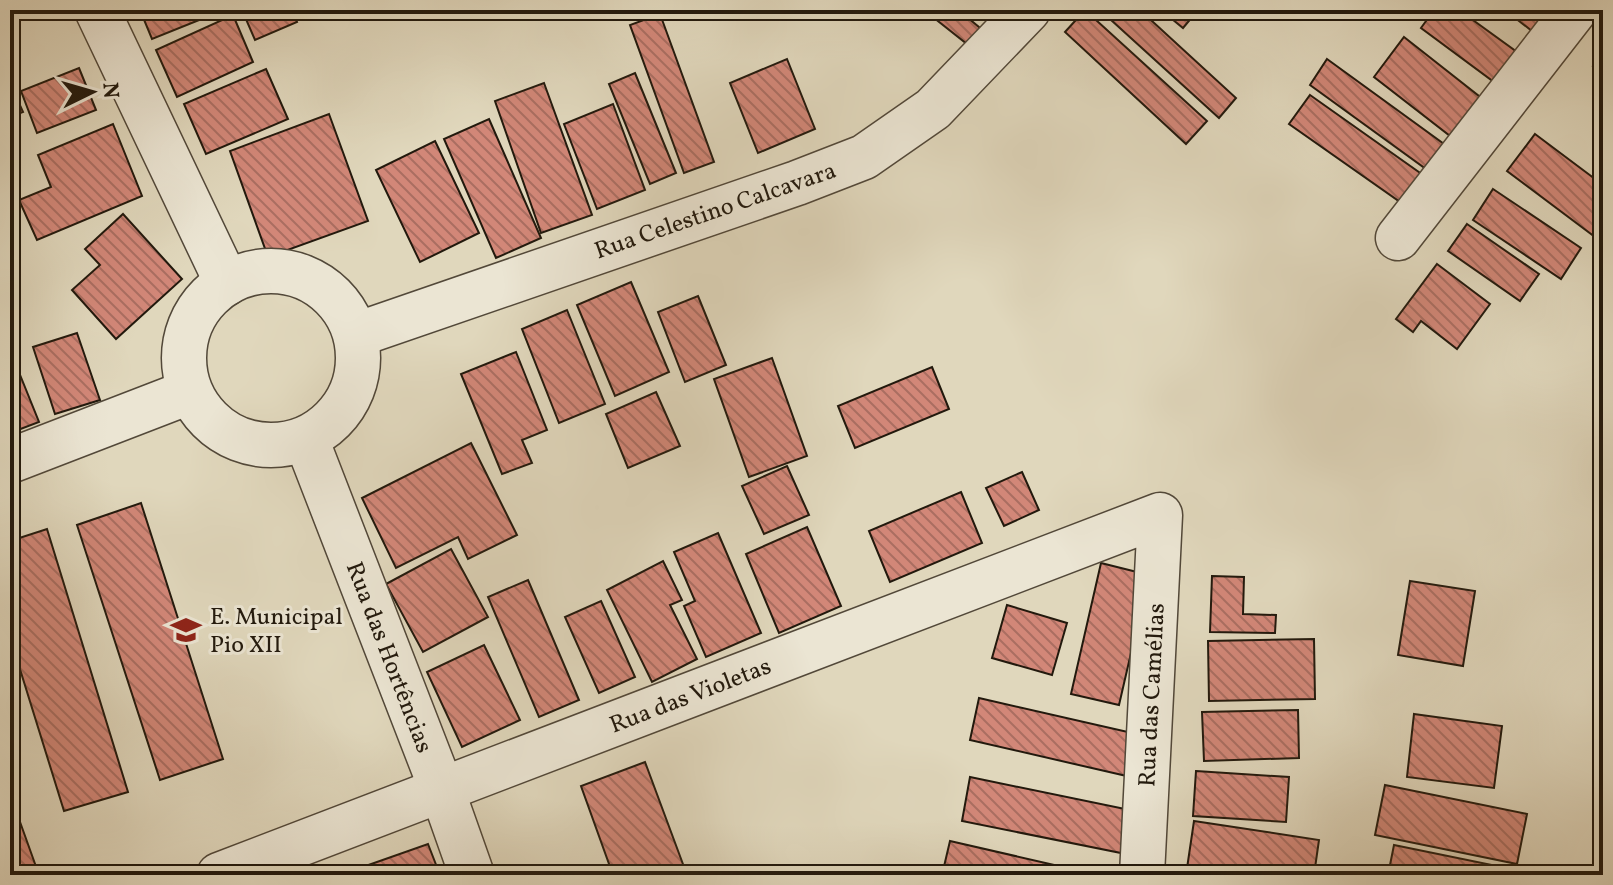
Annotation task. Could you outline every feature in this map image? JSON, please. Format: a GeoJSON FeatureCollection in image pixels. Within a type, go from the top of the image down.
{"type":"FeatureCollection","features":[{"type":"Feature","properties":{"kind":"street"},"geometry":{"type":"LineString","coordinates":[[97,10],[227,283]]}},
{"type":"Feature","properties":{"kind":"street","name":"Rua Celestino Calcavara"},"geometry":{"type":"LineString","coordinates":[[356,335],[864,157],[933,109],[1028,10]]}},
{"type":"Feature","properties":{"kind":"street"},"geometry":{"type":"LineString","coordinates":[[1398,238],[1575,10]]}},
{"type":"Feature","properties":{"kind":"street"},"geometry":{"type":"LineString","coordinates":[[270,271],[309,280],[339,305],[356,335],[356,376],[346,402],[329,423],[306,439],[272,446],[238,440],[209,421],[189,392],[184,367],[184,342],[188,330],[207,298],[227,283],[270,271]]}},
{"type":"Feature","properties":{"kind":"street"},"geometry":{"type":"LineString","coordinates":[[10,461],[189,392]]}},
{"type":"Feature","properties":{"kind":"street","name":"Rua das Hortências"},"geometry":{"type":"LineString","coordinates":[[306,439],[472,875]]}},
{"type":"Feature","properties":{"kind":"street","name":"Rua das Violetas"},"geometry":{"type":"LineString","coordinates":[[219,875],[1160,515]]}},
{"type":"Feature","properties":{"kind":"street","name":"Rua das Camélias"},"geometry":{"type":"LineString","coordinates":[[1142,875],[1160,515]]}},
{"type":"Feature","properties":{"kind":"building"},"geometry":{"type":"Polygon","coordinates":[[[140,10],[224,10],[152,39],[140,10]]]}},
{"type":"Feature","properties":{"kind":"building"},"geometry":{"type":"Polygon","coordinates":[[[242,10],[292,10],[297,22],[255,40],[242,10]]]}},
{"type":"Feature","properties":{"kind":"building"},"geometry":{"type":"Polygon","coordinates":[[[924,10],[963,10],[961,12],[980,28],[967,44],[924,10]]]}},
{"type":"Feature","properties":{"kind":"building"},"geometry":{"type":"Polygon","coordinates":[[[1085,10],[1207,121],[1186,144],[1065,32],[1085,10]]]}},
{"type":"Feature","properties":{"kind":"building"},"geometry":{"type":"Polygon","coordinates":[[[1100,10],[1140,10],[1236,98],[1219,118],[1100,10]]]}},
{"type":"Feature","properties":{"kind":"building"},"geometry":{"type":"Polygon","coordinates":[[[1161,10],[1198,10],[1183,28],[1161,10]]]}},
{"type":"Feature","properties":{"kind":"building"},"geometry":{"type":"Polygon","coordinates":[[[1434,10],[1459,10],[1517,52],[1494,82],[1421,28],[1434,10]]]}},
{"type":"Feature","properties":{"kind":"building"},"geometry":{"type":"Polygon","coordinates":[[[1505,10],[1556,10],[1537,35],[1505,10]]]}},
{"type":"Feature","properties":{"kind":"building"},"geometry":{"type":"Polygon","coordinates":[[[660,14],[714,162],[684,173],[630,25],[660,14]]]}},
{"type":"Feature","properties":{"kind":"building"},"geometry":{"type":"Polygon","coordinates":[[[233,15],[253,62],[177,97],[156,50],[233,15]]]}},
{"type":"Feature","properties":{"kind":"building"},"geometry":{"type":"Polygon","coordinates":[[[1404,37],[1484,100],[1454,139],[1374,77],[1404,37]]]}},
{"type":"Feature","properties":{"kind":"building"},"geometry":{"type":"Polygon","coordinates":[[[1603,53],[1603,74],[1593,66],[1603,53]]]}},
{"type":"Feature","properties":{"kind":"building"},"geometry":{"type":"Polygon","coordinates":[[[787,59],[815,129],[758,153],[730,83],[787,59]]]}},
{"type":"Feature","properties":{"kind":"building"},"geometry":{"type":"Polygon","coordinates":[[[1327,59],[1444,144],[1426,169],[1310,85],[1327,59]]]}},
{"type":"Feature","properties":{"kind":"building"},"geometry":{"type":"Polygon","coordinates":[[[79,68],[96,110],[37,133],[21,91],[79,68]]]}},
{"type":"Feature","properties":{"kind":"building"},"geometry":{"type":"Polygon","coordinates":[[[266,69],[288,119],[206,154],[184,104],[266,69]]]}},
{"type":"Feature","properties":{"kind":"building"},"geometry":{"type":"Polygon","coordinates":[[[635,73],[676,173],[650,184],[609,84],[635,73]]]}},
{"type":"Feature","properties":{"kind":"building"},"geometry":{"type":"Polygon","coordinates":[[[10,83],[23,112],[10,117],[10,83]]]}},
{"type":"Feature","properties":{"kind":"building"},"geometry":{"type":"Polygon","coordinates":[[[544,83],[592,215],[541,233],[495,101],[544,83]]]}},
{"type":"Feature","properties":{"kind":"building"},"geometry":{"type":"Polygon","coordinates":[[[1310,95],[1423,175],[1403,204],[1289,124],[1310,95]]]}},
{"type":"Feature","properties":{"kind":"building"},"geometry":{"type":"Polygon","coordinates":[[[613,104],[645,190],[597,209],[564,124],[613,104]]]}},
{"type":"Feature","properties":{"kind":"building"},"geometry":{"type":"Polygon","coordinates":[[[329,114],[368,221],[268,257],[230,151],[329,114]]]}},
{"type":"Feature","properties":{"kind":"building"},"geometry":{"type":"Polygon","coordinates":[[[489,119],[541,238],[496,258],[444,139],[489,119]]]}},
{"type":"Feature","properties":{"kind":"building"},"geometry":{"type":"Polygon","coordinates":[[[113,124],[142,196],[37,240],[19,200],[51,187],[38,155],[113,124]]]}},
{"type":"Feature","properties":{"kind":"building"},"geometry":{"type":"Polygon","coordinates":[[[1535,134],[1603,185],[1603,243],[1507,171],[1535,134]]]}},
{"type":"Feature","properties":{"kind":"building"},"geometry":{"type":"Polygon","coordinates":[[[435,141],[479,233],[420,262],[376,170],[435,141]]]}},
{"type":"Feature","properties":{"kind":"building"},"geometry":{"type":"Polygon","coordinates":[[[1493,189],[1581,248],[1561,279],[1473,220],[1493,189]]]}},
{"type":"Feature","properties":{"kind":"building"},"geometry":{"type":"Polygon","coordinates":[[[123,214],[182,279],[116,339],[72,290],[100,265],[85,249],[123,214]]]}},
{"type":"Feature","properties":{"kind":"building"},"geometry":{"type":"Polygon","coordinates":[[[1467,224],[1539,274],[1520,301],[1448,251],[1467,224]]]}},
{"type":"Feature","properties":{"kind":"building"},"geometry":{"type":"Polygon","coordinates":[[[1437,264],[1490,304],[1457,349],[1421,321],[1413,332],[1396,319],[1437,264]]]}},
{"type":"Feature","properties":{"kind":"building"},"geometry":{"type":"Polygon","coordinates":[[[631,282],[669,372],[615,396],[577,305],[631,282]]]}},
{"type":"Feature","properties":{"kind":"building"},"geometry":{"type":"Polygon","coordinates":[[[698,296],[726,365],[685,382],[658,312],[698,296]]]}},
{"type":"Feature","properties":{"kind":"building"},"geometry":{"type":"Polygon","coordinates":[[[567,310],[605,404],[559,423],[522,329],[567,310]]]}},
{"type":"Feature","properties":{"kind":"building"},"geometry":{"type":"Polygon","coordinates":[[[77,333],[100,400],[55,414],[33,347],[77,333]]]}},
{"type":"Feature","properties":{"kind":"building"},"geometry":{"type":"Polygon","coordinates":[[[10,350],[39,422],[10,433],[10,350]]]}},
{"type":"Feature","properties":{"kind":"building"},"geometry":{"type":"Polygon","coordinates":[[[516,352],[547,430],[522,440],[532,463],[502,474],[461,374],[516,352]]]}},
{"type":"Feature","properties":{"kind":"building"},"geometry":{"type":"Polygon","coordinates":[[[772,358],[807,456],[749,477],[714,379],[772,358]]]}},
{"type":"Feature","properties":{"kind":"building"},"geometry":{"type":"Polygon","coordinates":[[[932,367],[949,409],[855,448],[838,406],[932,367]]]}},
{"type":"Feature","properties":{"kind":"building"},"geometry":{"type":"Polygon","coordinates":[[[656,392],[680,446],[628,468],[606,414],[656,392]]]}},
{"type":"Feature","properties":{"kind":"building"},"geometry":{"type":"Polygon","coordinates":[[[471,443],[517,535],[468,559],[458,537],[396,568],[362,498],[471,443]]]}},
{"type":"Feature","properties":{"kind":"building"},"geometry":{"type":"Polygon","coordinates":[[[787,466],[809,515],[764,534],[742,486],[787,466]]]}},
{"type":"Feature","properties":{"kind":"building"},"geometry":{"type":"Polygon","coordinates":[[[1022,472],[1039,510],[1004,526],[986,488],[1022,472]]]}},
{"type":"Feature","properties":{"kind":"building"},"geometry":{"type":"Polygon","coordinates":[[[961,492],[982,543],[890,582],[869,531],[961,492]]]}},
{"type":"Feature","properties":{"kind":"building"},"geometry":{"type":"Polygon","coordinates":[[[141,503],[223,759],[160,780],[77,525],[141,503]]]}},
{"type":"Feature","properties":{"kind":"building"},"geometry":{"type":"Polygon","coordinates":[[[807,527],[841,606],[779,633],[746,554],[807,527]]]}},
{"type":"Feature","properties":{"kind":"building"},"geometry":{"type":"Polygon","coordinates":[[[47,529],[128,792],[64,811],[10,637],[10,541],[47,529]]]}},
{"type":"Feature","properties":{"kind":"building"},"geometry":{"type":"Polygon","coordinates":[[[718,533],[761,633],[706,657],[684,606],[695,601],[674,552],[718,533]]]}},
{"type":"Feature","properties":{"kind":"building"},"geometry":{"type":"Polygon","coordinates":[[[451,549],[488,617],[423,652],[386,584],[451,549]]]}},
{"type":"Feature","properties":{"kind":"building"},"geometry":{"type":"Polygon","coordinates":[[[663,561],[682,600],[670,605],[697,659],[652,682],[607,590],[663,561]]]}},
{"type":"Feature","properties":{"kind":"building"},"geometry":{"type":"Polygon","coordinates":[[[1101,563],[1149,575],[1119,705],[1071,694],[1101,563]]]}},
{"type":"Feature","properties":{"kind":"building"},"geometry":{"type":"Polygon","coordinates":[[[1212,576],[1244,577],[1243,614],[1276,615],[1275,633],[1210,632],[1212,576]]]}},
{"type":"Feature","properties":{"kind":"building"},"geometry":{"type":"Polygon","coordinates":[[[528,580],[579,700],[539,717],[488,597],[528,580]]]}},
{"type":"Feature","properties":{"kind":"building"},"geometry":{"type":"Polygon","coordinates":[[[1410,581],[1475,591],[1463,666],[1398,655],[1410,581]]]}},
{"type":"Feature","properties":{"kind":"building"},"geometry":{"type":"Polygon","coordinates":[[[601,601],[635,677],[599,693],[565,617],[601,601]]]}},
{"type":"Feature","properties":{"kind":"building"},"geometry":{"type":"Polygon","coordinates":[[[1007,605],[1067,623],[1052,675],[992,658],[1007,605]]]}},
{"type":"Feature","properties":{"kind":"building"},"geometry":{"type":"Polygon","coordinates":[[[1314,639],[1315,699],[1209,701],[1208,641],[1314,639]]]}},
{"type":"Feature","properties":{"kind":"building"},"geometry":{"type":"Polygon","coordinates":[[[484,645],[520,720],[462,747],[427,672],[484,645]]]}},
{"type":"Feature","properties":{"kind":"building"},"geometry":{"type":"Polygon","coordinates":[[[979,698],[1141,735],[1131,777],[970,740],[979,698]]]}},
{"type":"Feature","properties":{"kind":"building"},"geometry":{"type":"Polygon","coordinates":[[[1298,710],[1299,758],[1204,761],[1202,712],[1298,710]]]}},
{"type":"Feature","properties":{"kind":"building"},"geometry":{"type":"Polygon","coordinates":[[[1414,714],[1502,726],[1494,788],[1407,777],[1414,714]]]}},
{"type":"Feature","properties":{"kind":"building"},"geometry":{"type":"Polygon","coordinates":[[[645,762],[687,875],[613,875],[581,786],[645,762]]]}},
{"type":"Feature","properties":{"kind":"building"},"geometry":{"type":"Polygon","coordinates":[[[1196,771],[1289,777],[1286,822],[1193,816],[1196,771]]]}},
{"type":"Feature","properties":{"kind":"building"},"geometry":{"type":"Polygon","coordinates":[[[970,777],[1130,810],[1121,853],[962,821],[970,777]]]}},
{"type":"Feature","properties":{"kind":"building"},"geometry":{"type":"Polygon","coordinates":[[[1385,785],[1527,814],[1517,864],[1375,835],[1385,785]]]}},
{"type":"Feature","properties":{"kind":"building"},"geometry":{"type":"Polygon","coordinates":[[[10,794],[39,875],[10,875],[10,794]]]}},
{"type":"Feature","properties":{"kind":"building"},"geometry":{"type":"Polygon","coordinates":[[[1194,821],[1319,840],[1314,875],[1186,875],[1194,821]]]}},
{"type":"Feature","properties":{"kind":"building"},"geometry":{"type":"Polygon","coordinates":[[[950,841],[1098,875],[942,875],[950,841]]]}},
{"type":"Feature","properties":{"kind":"building"},"geometry":{"type":"Polygon","coordinates":[[[428,844],[440,875],[340,875],[428,844]]]}},
{"type":"Feature","properties":{"kind":"building"},"geometry":{"type":"Polygon","coordinates":[[[1394,845],[1541,875],[1388,875],[1394,845]]]}},
{"type":"Feature","properties":{"kind":"place","name":"E. Municipal Pio XII"},"geometry":{"type":"Point","coordinates":[186,630]}}]}
